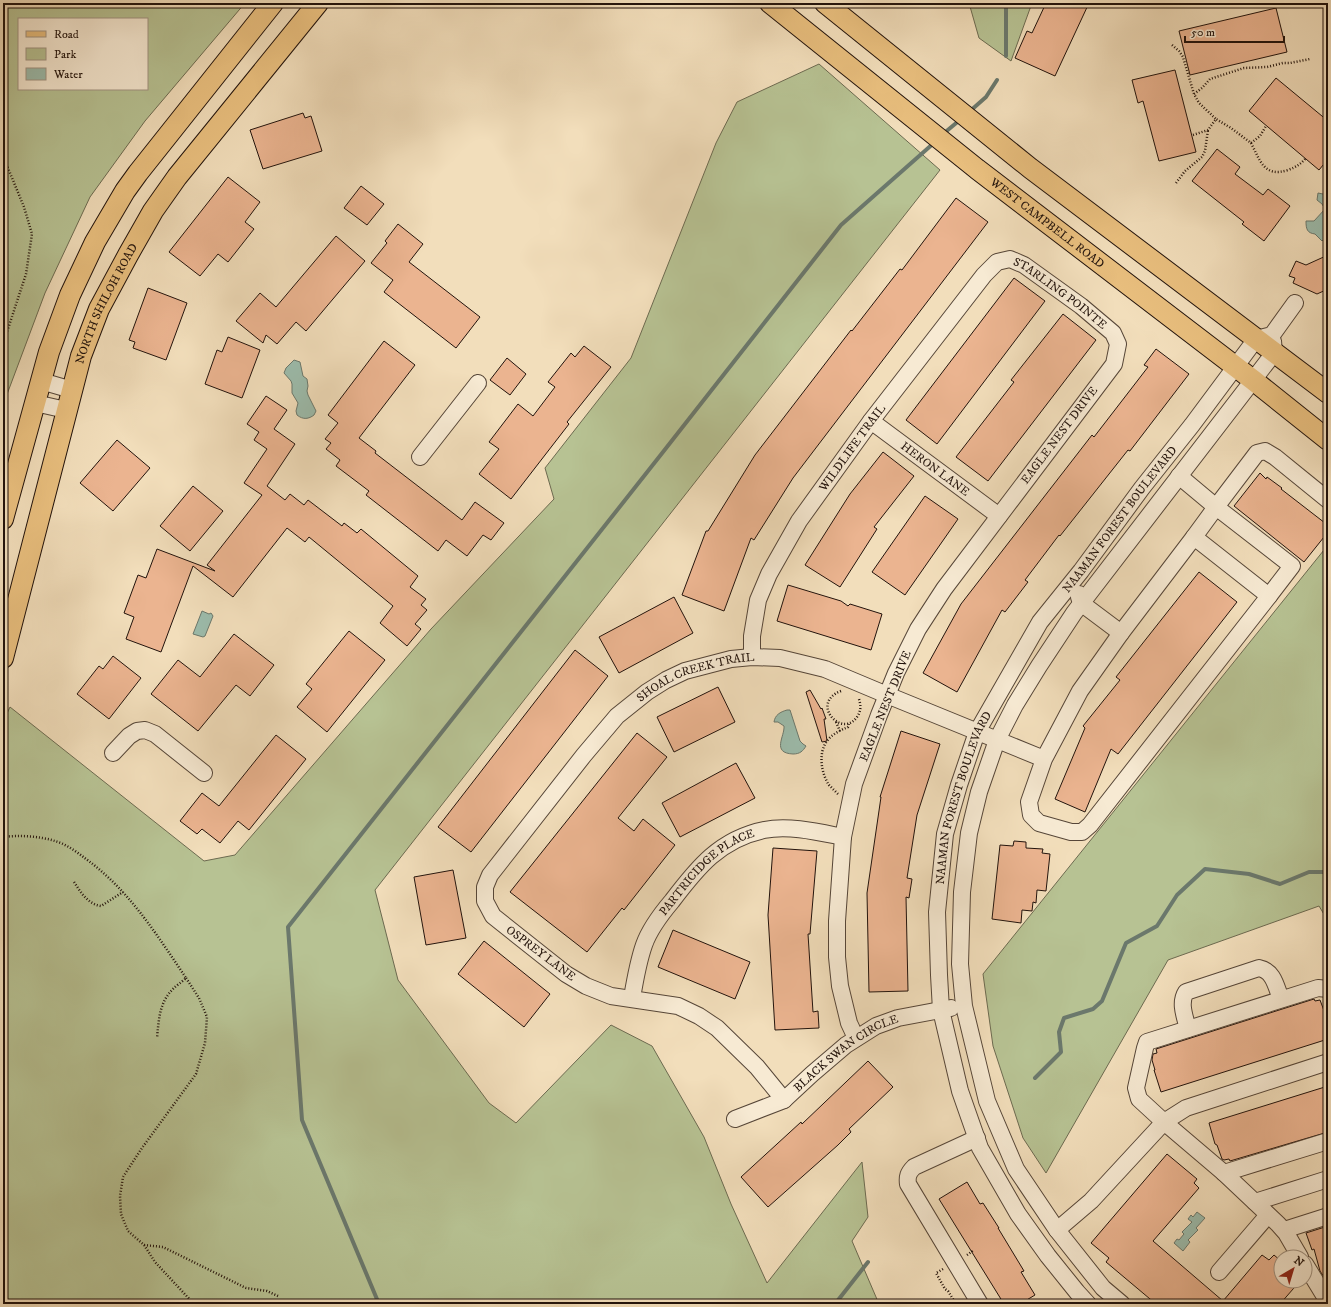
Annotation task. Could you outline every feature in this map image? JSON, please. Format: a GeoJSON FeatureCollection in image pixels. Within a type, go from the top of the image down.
{"type":"FeatureCollection","features":[{"type":"Feature","properties":{"kind":"main road"},"geometry":{"type":"LineString","coordinates":[[3,519],[49,352],[70,295],[95,242],[124,191],[274,3]]}},
{"type":"Feature","properties":{"kind":"main road","name":"NORTH SHILOH ROAD"},"geometry":{"type":"LineString","coordinates":[[3,658],[66,410],[81,356],[99,308],[153,211],[177,177],[318,3]]}},
{"type":"Feature","properties":{"kind":"main road","name":"WEST CAMPBELL ROAD"},"geometry":{"type":"LineString","coordinates":[[770,3],[977,169],[1235,366],[1328,440]]}},
{"type":"Feature","properties":{"kind":"main road"},"geometry":{"type":"LineString","coordinates":[[825,3],[999,143],[1267,342],[1328,393]]}},
{"type":"Feature","properties":{"kind":"street","name":"STARLING POINTE"},"geometry":{"type":"LineString","coordinates":[[997,262],[1010,259],[1024,265],[1081,306],[1114,333],[1118,344],[1114,364]]}},
{"type":"Feature","properties":{"kind":"street","name":"WILDLIFE TRAIL"},"geometry":{"type":"LineString","coordinates":[[752,657],[752,636],[758,600],[769,574],[799,521],[871,421],[984,274],[997,262]]}},
{"type":"Feature","properties":{"kind":"street"},"geometry":{"type":"LineString","coordinates":[[1267,342],[1295,303]]}},
{"type":"Feature","properties":{"kind":"street","name":"NAAMAN FOREST BOULEVARD"},"geometry":{"type":"LineString","coordinates":[[1088,1304],[1048,1256],[1018,1214],[984,1155],[960,1091],[941,1010],[938,975],[937,912],[945,834],[959,785],[977,732],[983,719],[1040,622],[1097,550],[1142,488],[1192,425],[1235,366],[1267,342]]}},
{"type":"Feature","properties":{"kind":"street","name":"NAAMAN FOREST BOULEVARD"},"geometry":{"type":"LineString","coordinates":[[1122,1304],[1103,1288],[1057,1230],[1016,1169],[987,1101],[964,1006],[960,964],[962,892],[969,833],[979,792],[997,740],[1015,705],[1081,603],[1253,380],[1267,342]]}},
{"type":"Feature","properties":{"kind":"street","name":"EAGLE NEST DRIVE"},"geometry":{"type":"LineString","coordinates":[[856,1038],[849,1023],[840,986],[837,957],[837,921],[843,837],[854,784],[878,715],[918,628],[944,589],[1114,364]]}},
{"type":"Feature","properties":{"kind":"street"},"geometry":{"type":"LineString","coordinates":[[41,381],[72,390]]}},
{"type":"Feature","properties":{"kind":"street"},"geometry":{"type":"LineString","coordinates":[[420,457],[478,383]]}},
{"type":"Feature","properties":{"kind":"street"},"geometry":{"type":"LineString","coordinates":[[35,403],[66,410]]}},
{"type":"Feature","properties":{"kind":"street","name":"HERON LANE"},"geometry":{"type":"LineString","coordinates":[[871,421],[999,516]]}},
{"type":"Feature","properties":{"kind":"street"},"geometry":{"type":"LineString","coordinates":[[1179,476],[1216,507],[1292,566],[1090,825],[1082,832],[1071,832],[1039,823],[1031,815],[1029,802],[1044,759],[1080,691],[1120,633],[1194,537],[1216,507],[1257,453],[1265,451],[1275,457],[1328,500]]}},
{"type":"Feature","properties":{"kind":"street"},"geometry":{"type":"LineString","coordinates":[[1194,537],[1269,596]]}},
{"type":"Feature","properties":{"kind":"street"},"geometry":{"type":"LineString","coordinates":[[1097,550],[1082,584],[1079,597],[1081,603],[1120,633]]}},
{"type":"Feature","properties":{"kind":"street","name":"SHOAL CREEK TRAIL"},"geometry":{"type":"LineString","coordinates":[[485,901],[485,887],[490,875],[584,755],[617,716],[647,692],[666,680],[685,671],[731,659],[752,657],[780,658],[825,669],[1044,759]]}},
{"type":"Feature","properties":{"kind":"street"},"geometry":{"type":"LineString","coordinates":[[113,753],[129,736],[137,731],[144,730],[155,734],[204,773]]}},
{"type":"Feature","properties":{"kind":"street","name":"PARTRICIDGE PLACE"},"geometry":{"type":"LineString","coordinates":[[632,998],[638,964],[644,944],[653,926],[686,882],[703,863],[719,850],[736,840],[765,830],[786,829],[843,837]]}},
{"type":"Feature","properties":{"kind":"street","name":"OSPREY LANE"},"geometry":{"type":"LineString","coordinates":[[485,901],[493,916],[566,974],[586,986],[611,996],[678,1006],[699,1016],[717,1028],[757,1067],[784,1100]]}},
{"type":"Feature","properties":{"kind":"street"},"geometry":{"type":"LineString","coordinates":[[1188,1029],[1182,1003],[1186,992],[1259,968],[1265,969],[1271,973],[1281,999]]}},
{"type":"Feature","properties":{"kind":"street"},"geometry":{"type":"LineString","coordinates":[[1295,1249],[1284,1230],[1255,1202],[1139,1099],[1136,1088],[1145,1048],[1148,1042],[1318,988],[1328,989]]}},
{"type":"Feature","properties":{"kind":"street","name":"BLACK SWAN CIRCLE"},"geometry":{"type":"LineString","coordinates":[[735,1118],[784,1100],[828,1060],[856,1038],[876,1026],[898,1018],[964,1006]]}},
{"type":"Feature","properties":{"kind":"street"},"geometry":{"type":"LineString","coordinates":[[1057,1230],[1091,1201],[1164,1122],[1186,1108],[1328,1062]]}},
{"type":"Feature","properties":{"kind":"street"},"geometry":{"type":"LineString","coordinates":[[977,1138],[914,1167],[909,1172],[907,1178],[908,1184],[980,1304]]}},
{"type":"Feature","properties":{"kind":"street"},"geometry":{"type":"LineString","coordinates":[[1224,1173],[1328,1140]]}},
{"type":"Feature","properties":{"kind":"street"},"geometry":{"type":"LineString","coordinates":[[1255,1202],[1328,1179]]}},
{"type":"Feature","properties":{"kind":"street"},"geometry":{"type":"LineString","coordinates":[[1219,1272],[1268,1215]]}},
{"type":"Feature","properties":{"kind":"street"},"geometry":{"type":"LineString","coordinates":[[1284,1230],[1328,1216]]}},
{"type":"Feature","properties":{"kind":"street"},"geometry":{"type":"LineString","coordinates":[[1313,1278],[1326,1301]]}},
{"type":"Feature","properties":{"kind":"path"},"geometry":{"type":"LineString","coordinates":[[1172,45],[1183,57],[1194,94],[1199,103],[1216,119],[1251,143],[1264,167],[1270,171],[1280,173],[1301,164],[1306,158]]}},
{"type":"Feature","properties":{"kind":"path"},"geometry":{"type":"LineString","coordinates":[[1194,94],[1210,79],[1244,68],[1267,67],[1310,59]]}},
{"type":"Feature","properties":{"kind":"path"},"geometry":{"type":"LineString","coordinates":[[1176,183],[1185,171],[1202,157],[1205,151],[1208,130],[1216,119]]}},
{"type":"Feature","properties":{"kind":"path"},"geometry":{"type":"LineString","coordinates":[[1251,143],[1260,136],[1266,126]]}},
{"type":"Feature","properties":{"kind":"path"},"geometry":{"type":"LineString","coordinates":[[1193,135],[1208,130]]}},
{"type":"Feature","properties":{"kind":"path"},"geometry":{"type":"LineString","coordinates":[[3,156],[24,207],[32,234],[26,274],[3,344]]}},
{"type":"Feature","properties":{"kind":"path"},"geometry":{"type":"LineString","coordinates":[[840,731],[836,722],[828,712],[828,702],[835,693],[845,690]]}},
{"type":"Feature","properties":{"kind":"path"},"geometry":{"type":"LineString","coordinates":[[840,797],[829,785],[824,774],[822,754],[827,740],[848,727],[850,723],[859,715],[861,704],[855,695]]}},
{"type":"Feature","properties":{"kind":"path"},"geometry":{"type":"LineString","coordinates":[[859,715],[865,712]]}},
{"type":"Feature","properties":{"kind":"path"},"geometry":{"type":"LineString","coordinates":[[836,722],[845,724],[850,723]]}},
{"type":"Feature","properties":{"kind":"path"},"geometry":{"type":"LineString","coordinates":[[3,837],[36,837],[55,841],[73,849],[118,886],[162,942],[199,998],[207,1017],[205,1043],[196,1074],[142,1148],[123,1177],[120,1196],[121,1214],[128,1231],[144,1245],[156,1262],[194,1304]]}},
{"type":"Feature","properties":{"kind":"path"},"geometry":{"type":"LineString","coordinates":[[74,882],[86,898],[96,905],[101,906],[123,892]]}},
{"type":"Feature","properties":{"kind":"path"},"geometry":{"type":"LineString","coordinates":[[157,1038],[159,1012],[167,995],[186,978]]}},
{"type":"Feature","properties":{"kind":"path"},"geometry":{"type":"LineString","coordinates":[[144,1245],[163,1247],[246,1288],[267,1291],[278,1296]]}},
{"type":"Feature","properties":{"kind":"path"},"geometry":{"type":"LineString","coordinates":[[963,1257],[974,1250]]}},
{"type":"Feature","properties":{"kind":"path"},"geometry":{"type":"LineString","coordinates":[[938,1272],[936,1273],[956,1304]]}},
{"type":"Feature","properties":{"kind":"green space"},"geometry":{"type":"Polygon","coordinates":[[[3,3],[245,3],[145,121],[90,197],[45,293],[3,405],[3,3]]]}},
{"type":"Feature","properties":{"kind":"green space"},"geometry":{"type":"Polygon","coordinates":[[[969,3],[1032,3],[1011,61],[979,38],[969,3]]]}},
{"type":"Feature","properties":{"kind":"green space"},"geometry":{"type":"Polygon","coordinates":[[[819,64],[940,170],[375,890],[398,980],[489,1103],[516,1123],[611,1025],[652,1046],[704,1137],[731,1204],[767,1283],[862,1162],[868,1217],[852,1241],[879,1304],[3,1304],[3,722],[10,707],[204,861],[235,855],[431,629],[554,499],[545,468],[631,358],[716,143],[737,102],[819,64]]]}},
{"type":"Feature","properties":{"kind":"green space"},"geometry":{"type":"Polygon","coordinates":[[[1328,545],[1328,921],[1319,906],[1168,960],[1046,1173],[1023,1138],[993,1046],[983,974],[1328,545]]]}},
{"type":"Feature","properties":{"kind":"water"},"geometry":{"type":"Polygon","coordinates":[[[1318,193],[1328,195],[1328,240],[1324,239],[1322,241],[1315,234],[1309,232],[1306,224],[1306,221],[1314,221],[1325,209],[1317,200],[1318,193]]]}},
{"type":"Feature","properties":{"kind":"water"},"geometry":{"type":"Polygon","coordinates":[[[294,360],[300,362],[303,376],[307,379],[308,395],[316,411],[314,415],[308,418],[301,418],[297,415],[296,411],[298,403],[292,393],[291,381],[284,373],[286,368],[294,360]]]}},
{"type":"Feature","properties":{"kind":"water"},"geometry":{"type":"Polygon","coordinates":[[[202,611],[209,614],[211,613],[213,616],[205,636],[203,637],[193,634],[202,611]]]}},
{"type":"Feature","properties":{"kind":"water"},"geometry":{"type":"Polygon","coordinates":[[[790,710],[800,741],[806,746],[799,753],[793,754],[782,751],[781,743],[784,726],[778,722],[774,722],[775,717],[778,714],[790,710]]]}},
{"type":"Feature","properties":{"kind":"water"},"geometry":{"type":"Polygon","coordinates":[[[1197,1212],[1205,1218],[1196,1228],[1198,1230],[1188,1240],[1190,1242],[1183,1251],[1174,1243],[1177,1239],[1179,1240],[1184,1234],[1182,1232],[1192,1222],[1188,1219],[1191,1215],[1193,1217],[1197,1212]]]}},
{"type":"Feature","properties":{"kind":"building"},"geometry":{"type":"Polygon","coordinates":[[[1046,3],[1089,3],[1055,76],[1015,58],[1027,31],[1032,33],[1046,3]]]}},
{"type":"Feature","properties":{"kind":"building"},"geometry":{"type":"Polygon","coordinates":[[[1276,8],[1287,52],[1190,75],[1179,31],[1276,8]]]}},
{"type":"Feature","properties":{"kind":"building"},"geometry":{"type":"Polygon","coordinates":[[[1175,70],[1196,152],[1159,161],[1143,101],[1138,103],[1132,80],[1175,70]]]}},
{"type":"Feature","properties":{"kind":"building"},"geometry":{"type":"Polygon","coordinates":[[[1276,78],[1328,121],[1328,159],[1319,170],[1249,111],[1276,78]]]}},
{"type":"Feature","properties":{"kind":"building"},"geometry":{"type":"Polygon","coordinates":[[[303,113],[305,118],[311,116],[322,151],[263,169],[250,130],[303,113]]]}},
{"type":"Feature","properties":{"kind":"building"},"geometry":{"type":"Polygon","coordinates":[[[1217,149],[1240,167],[1235,174],[1263,195],[1268,189],[1290,206],[1264,241],[1242,224],[1244,222],[1192,181],[1217,149]]]}},
{"type":"Feature","properties":{"kind":"building"},"geometry":{"type":"Polygon","coordinates":[[[228,177],[260,202],[245,222],[254,229],[228,262],[218,254],[200,276],[169,252],[228,177]]]}},
{"type":"Feature","properties":{"kind":"building"},"geometry":{"type":"Polygon","coordinates":[[[361,186],[384,204],[367,225],[344,208],[361,186]]]}},
{"type":"Feature","properties":{"kind":"building"},"geometry":{"type":"Polygon","coordinates":[[[956,198],[988,222],[793,478],[754,540],[751,538],[724,611],[682,595],[706,531],[708,531],[755,455],[851,330],[852,331],[900,269],[902,270],[956,198]]]}},
{"type":"Feature","properties":{"kind":"building"},"geometry":{"type":"Polygon","coordinates":[[[398,224],[423,244],[409,262],[480,317],[456,348],[384,292],[393,280],[371,263],[387,243],[385,241],[398,224]]]}},
{"type":"Feature","properties":{"kind":"building"},"geometry":{"type":"Polygon","coordinates":[[[336,236],[365,261],[306,331],[296,322],[277,344],[266,335],[263,343],[236,321],[260,293],[276,307],[336,236]]]}},
{"type":"Feature","properties":{"kind":"building"},"geometry":{"type":"Polygon","coordinates":[[[1328,255],[1328,289],[1317,294],[1293,283],[1295,278],[1289,276],[1296,261],[1306,265],[1328,255]]]}},
{"type":"Feature","properties":{"kind":"building"},"geometry":{"type":"Polygon","coordinates":[[[1014,278],[1045,301],[937,444],[906,420],[1014,278]]]}},
{"type":"Feature","properties":{"kind":"building"},"geometry":{"type":"Polygon","coordinates":[[[148,288],[187,303],[166,360],[133,348],[135,342],[129,340],[148,288]]]}},
{"type":"Feature","properties":{"kind":"building"},"geometry":{"type":"Polygon","coordinates":[[[1063,314],[1096,340],[988,481],[956,457],[1014,382],[1011,380],[1063,314]]]}},
{"type":"Feature","properties":{"kind":"building"},"geometry":{"type":"Polygon","coordinates":[[[228,337],[260,350],[242,398],[205,384],[217,350],[222,352],[228,337]]]}},
{"type":"Feature","properties":{"kind":"building"},"geometry":{"type":"Polygon","coordinates":[[[384,341],[415,365],[359,438],[376,451],[375,453],[462,520],[475,502],[504,523],[491,540],[483,535],[467,556],[446,540],[438,551],[366,495],[369,491],[336,466],[340,460],[326,449],[331,443],[325,439],[338,423],[328,415],[384,341]]]}},
{"type":"Feature","properties":{"kind":"building"},"geometry":{"type":"Polygon","coordinates":[[[584,346],[611,367],[567,422],[569,424],[511,499],[479,474],[499,449],[489,442],[518,404],[533,416],[555,387],[548,382],[571,353],[575,357],[584,346]]]}},
{"type":"Feature","properties":{"kind":"building"},"geometry":{"type":"Polygon","coordinates":[[[1156,349],[1189,374],[1130,451],[1128,450],[1060,536],[1059,535],[1025,580],[1028,582],[1005,612],[1002,610],[957,692],[923,673],[961,604],[1092,435],[1094,437],[1148,367],[1144,365],[1156,349]]]}},
{"type":"Feature","properties":{"kind":"building"},"geometry":{"type":"Polygon","coordinates":[[[507,358],[526,374],[510,395],[490,380],[507,358]]]}},
{"type":"Feature","properties":{"kind":"building"},"geometry":{"type":"Polygon","coordinates":[[[266,396],[287,410],[274,429],[295,444],[267,486],[285,500],[290,494],[304,505],[308,500],[342,526],[344,523],[357,533],[361,529],[418,576],[410,587],[426,599],[421,605],[427,610],[415,624],[421,629],[407,646],[380,623],[393,606],[309,537],[305,542],[287,528],[233,597],[193,566],[161,652],[126,639],[134,617],[124,613],[138,575],[146,578],[157,549],[215,571],[207,565],[262,495],[244,483],[267,449],[254,440],[259,432],[247,424],[266,396]]]}},
{"type":"Feature","properties":{"kind":"building"},"geometry":{"type":"Polygon","coordinates":[[[117,440],[150,468],[113,511],[80,483],[117,440]]]}},
{"type":"Feature","properties":{"kind":"building"},"geometry":{"type":"Polygon","coordinates":[[[883,452],[914,476],[874,527],[877,529],[840,587],[805,565],[850,494],[883,452]]]}},
{"type":"Feature","properties":{"kind":"building"},"geometry":{"type":"Polygon","coordinates":[[[1260,473],[1266,479],[1267,477],[1282,488],[1281,489],[1325,523],[1323,525],[1328,528],[1328,532],[1304,562],[1234,506],[1260,473]]]}},
{"type":"Feature","properties":{"kind":"building"},"geometry":{"type":"Polygon","coordinates":[[[193,486],[223,511],[190,551],[160,526],[193,486]]]}},
{"type":"Feature","properties":{"kind":"building"},"geometry":{"type":"Polygon","coordinates":[[[925,496],[958,519],[905,595],[872,572],[925,496]]]}},
{"type":"Feature","properties":{"kind":"building"},"geometry":{"type":"Polygon","coordinates":[[[1199,572],[1237,602],[1118,754],[1111,749],[1085,812],[1055,799],[1085,728],[1083,726],[1120,680],[1116,677],[1199,572]]]}},
{"type":"Feature","properties":{"kind":"building"},"geometry":{"type":"Polygon","coordinates":[[[788,585],[841,601],[848,606],[850,604],[882,614],[871,650],[777,621],[788,585]]]}},
{"type":"Feature","properties":{"kind":"building"},"geometry":{"type":"Polygon","coordinates":[[[674,597],[693,633],[619,673],[599,637],[674,597]]]}},
{"type":"Feature","properties":{"kind":"building"},"geometry":{"type":"Polygon","coordinates":[[[349,631],[385,660],[327,732],[297,707],[312,689],[306,684],[349,631]]]}},
{"type":"Feature","properties":{"kind":"building"},"geometry":{"type":"Polygon","coordinates":[[[234,634],[274,665],[250,696],[236,685],[198,731],[151,694],[178,660],[200,677],[234,634]]]}},
{"type":"Feature","properties":{"kind":"building"},"geometry":{"type":"Polygon","coordinates":[[[575,650],[608,676],[471,852],[438,827],[575,650]]]}},
{"type":"Feature","properties":{"kind":"building"},"geometry":{"type":"Polygon","coordinates":[[[113,656],[141,678],[109,719],[77,694],[99,666],[103,669],[113,656]]]}},
{"type":"Feature","properties":{"kind":"building"},"geometry":{"type":"Polygon","coordinates":[[[718,687],[735,722],[674,752],[657,717],[718,687]]]}},
{"type":"Feature","properties":{"kind":"building"},"geometry":{"type":"Polygon","coordinates":[[[810,690],[821,709],[822,708],[826,719],[824,719],[827,741],[822,742],[806,692],[810,690]]]}},
{"type":"Feature","properties":{"kind":"building"},"geometry":{"type":"Polygon","coordinates":[[[901,731],[940,744],[917,815],[907,878],[912,879],[909,898],[906,897],[908,991],[869,992],[867,893],[880,797],[901,731]]]}},
{"type":"Feature","properties":{"kind":"building"},"geometry":{"type":"Polygon","coordinates":[[[637,733],[667,757],[618,818],[634,831],[643,819],[675,845],[624,910],[622,908],[587,952],[510,892],[637,733]]]}},
{"type":"Feature","properties":{"kind":"building"},"geometry":{"type":"Polygon","coordinates":[[[276,735],[306,759],[249,830],[238,821],[220,843],[202,829],[197,834],[180,821],[202,793],[219,806],[276,735]]]}},
{"type":"Feature","properties":{"kind":"building"},"geometry":{"type":"Polygon","coordinates":[[[736,763],[755,798],[680,837],[662,803],[736,763]]]}},
{"type":"Feature","properties":{"kind":"building"},"geometry":{"type":"Polygon","coordinates":[[[1014,841],[1026,842],[1026,848],[1043,849],[1042,853],[1050,854],[1046,891],[1037,890],[1036,903],[1033,902],[1032,911],[1022,910],[1021,923],[992,919],[1000,845],[1013,846],[1014,841]]]}},
{"type":"Feature","properties":{"kind":"building"},"geometry":{"type":"Polygon","coordinates":[[[773,848],[817,851],[810,934],[808,934],[813,1012],[818,1011],[819,1028],[775,1030],[768,915],[773,848]]]}},
{"type":"Feature","properties":{"kind":"building"},"geometry":{"type":"Polygon","coordinates":[[[453,870],[466,938],[426,945],[414,877],[453,870]]]}},
{"type":"Feature","properties":{"kind":"building"},"geometry":{"type":"Polygon","coordinates":[[[673,930],[750,962],[735,999],[658,967],[673,930]]]}},
{"type":"Feature","properties":{"kind":"building"},"geometry":{"type":"Polygon","coordinates":[[[484,941],[550,994],[524,1027],[458,974],[484,941]]]}},
{"type":"Feature","properties":{"kind":"building"},"geometry":{"type":"Polygon","coordinates":[[[1314,999],[1315,1001],[1320,1000],[1326,1016],[1328,1015],[1328,1039],[1161,1092],[1152,1060],[1153,1054],[1157,1053],[1156,1049],[1314,999]]]}},
{"type":"Feature","properties":{"kind":"building"},"geometry":{"type":"Polygon","coordinates":[[[868,1061],[893,1087],[849,1129],[851,1132],[838,1145],[768,1207],[741,1177],[801,1122],[802,1124],[868,1061]]]}},
{"type":"Feature","properties":{"kind":"building"},"geometry":{"type":"Polygon","coordinates":[[[1328,1086],[1328,1132],[1230,1161],[1229,1159],[1222,1159],[1217,1145],[1215,1144],[1209,1123],[1328,1086]]]}},
{"type":"Feature","properties":{"kind":"building"},"geometry":{"type":"Polygon","coordinates":[[[1167,1154],[1197,1179],[1194,1183],[1199,1188],[1153,1241],[1223,1301],[1262,1255],[1269,1260],[1273,1256],[1273,1289],[1293,1289],[1280,1304],[1156,1304],[1106,1262],[1109,1258],[1091,1243],[1167,1154]]]}},
{"type":"Feature","properties":{"kind":"building"},"geometry":{"type":"Polygon","coordinates":[[[967,1182],[980,1204],[983,1203],[999,1228],[1024,1271],[1021,1272],[1035,1295],[1020,1304],[1004,1304],[939,1199],[967,1182]]]}},
{"type":"Feature","properties":{"kind":"building"},"geometry":{"type":"Polygon","coordinates":[[[1328,1226],[1328,1283],[1320,1271],[1314,1249],[1312,1249],[1306,1233],[1328,1226]]]}},
{"type":"Feature","properties":{"kind":"waterway"},"geometry":{"type":"LineString","coordinates":[[1006,3],[1006,56]]}},
{"type":"Feature","properties":{"kind":"waterway"},"geometry":{"type":"LineString","coordinates":[[969,112],[986,97],[997,80]]}},
{"type":"Feature","properties":{"kind":"waterway"},"geometry":{"type":"LineString","coordinates":[[943,134],[961,119]]}},
{"type":"Feature","properties":{"kind":"waterway"},"geometry":{"type":"LineString","coordinates":[[379,1304],[302,1120],[288,927],[841,225],[935,142]]}},
{"type":"Feature","properties":{"kind":"waterway"},"geometry":{"type":"LineString","coordinates":[[1035,1078],[1061,1052],[1059,1032],[1064,1018],[1093,1009],[1102,1001],[1126,943],[1157,926],[1177,895],[1205,869],[1249,874],[1280,884],[1309,872],[1328,872]]}},
{"type":"Feature","properties":{"kind":"waterway"},"geometry":{"type":"LineString","coordinates":[[835,1304],[868,1262]]}}]}
